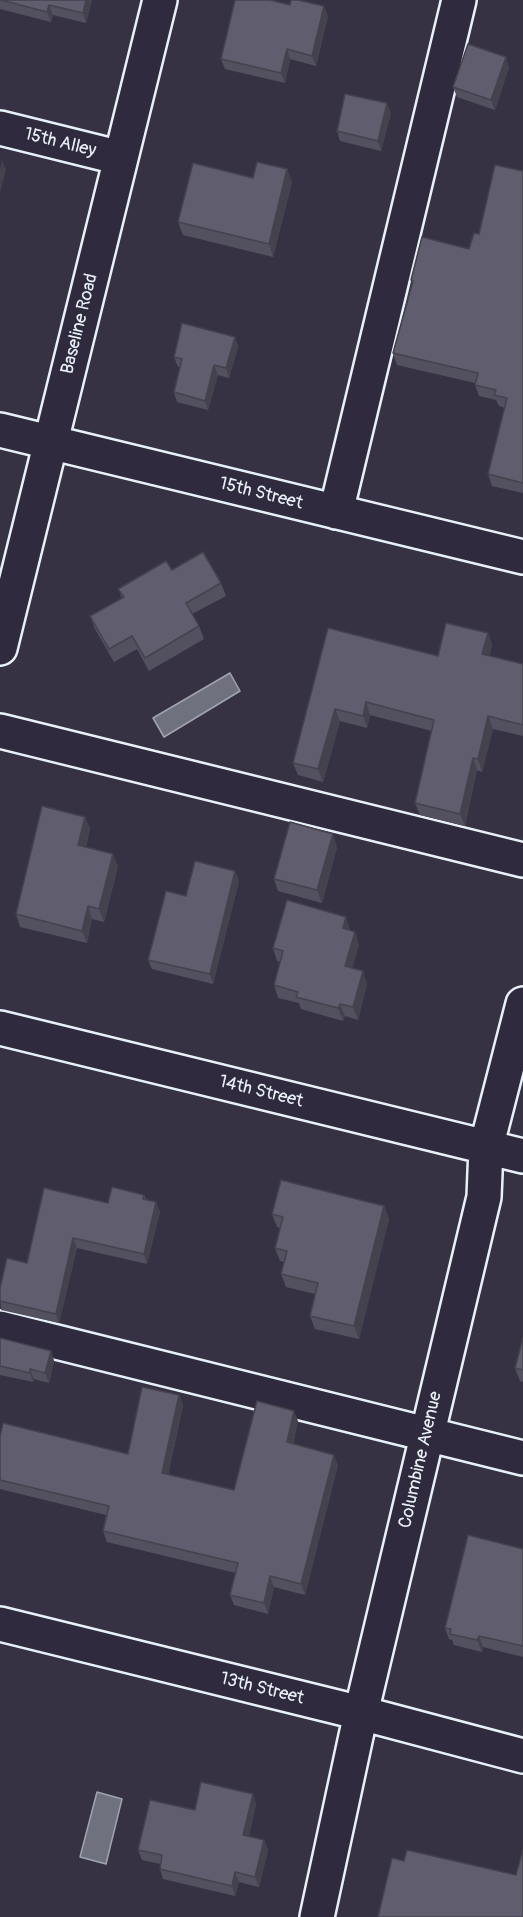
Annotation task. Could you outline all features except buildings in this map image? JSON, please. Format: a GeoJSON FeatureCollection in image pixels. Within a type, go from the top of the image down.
{"type":"FeatureCollection","features":[{"type":"Feature","properties":{"kind":"street","name":"Baseline Road"},"geometry":{"type":"LineString","coordinates":[[0,648],[160,0]]}},
{"type":"Feature","properties":{"kind":"street"},"geometry":{"type":"LineString","coordinates":[[336,512],[459,0]]}},
{"type":"Feature","properties":{"kind":"street","name":"15th Alley"},"geometry":{"type":"LineString","coordinates":[[0,128],[121,158]]}},
{"type":"Feature","properties":{"kind":"street","name":"15th Street"},"geometry":{"type":"LineString","coordinates":[[0,430],[523,557]]}},
{"type":"Feature","properties":{"kind":"street"},"geometry":{"type":"LineString","coordinates":[[0,731],[523,860]]}},
{"type":"Feature","properties":{"kind":"street","name":"Columbine Avenue"},"geometry":{"type":"LineString","coordinates":[[317,1917],[361,1713],[484,1197],[486,1148],[523,1004]]}},
{"type":"Feature","properties":{"kind":"street","name":"14th Street"},"geometry":{"type":"LineString","coordinates":[[0,1028],[523,1156]]}},
{"type":"Feature","properties":{"kind":"street"},"geometry":{"type":"LineString","coordinates":[[0,1328],[523,1458]]}},
{"type":"Feature","properties":{"kind":"street","name":"13th Street"},"geometry":{"type":"LineString","coordinates":[[0,1624],[361,1713],[523,1756]]}},
{"type":"Feature","properties":{"kind":"water"},"geometry":{"type":"Polygon","coordinates":[[[230,673],[240,691],[164,737],[153,718],[230,673]]]}},
{"type":"Feature","properties":{"kind":"water"},"geometry":{"type":"Polygon","coordinates":[[[97,1792],[122,1799],[106,1864],[80,1857],[97,1792]]]}}]}
